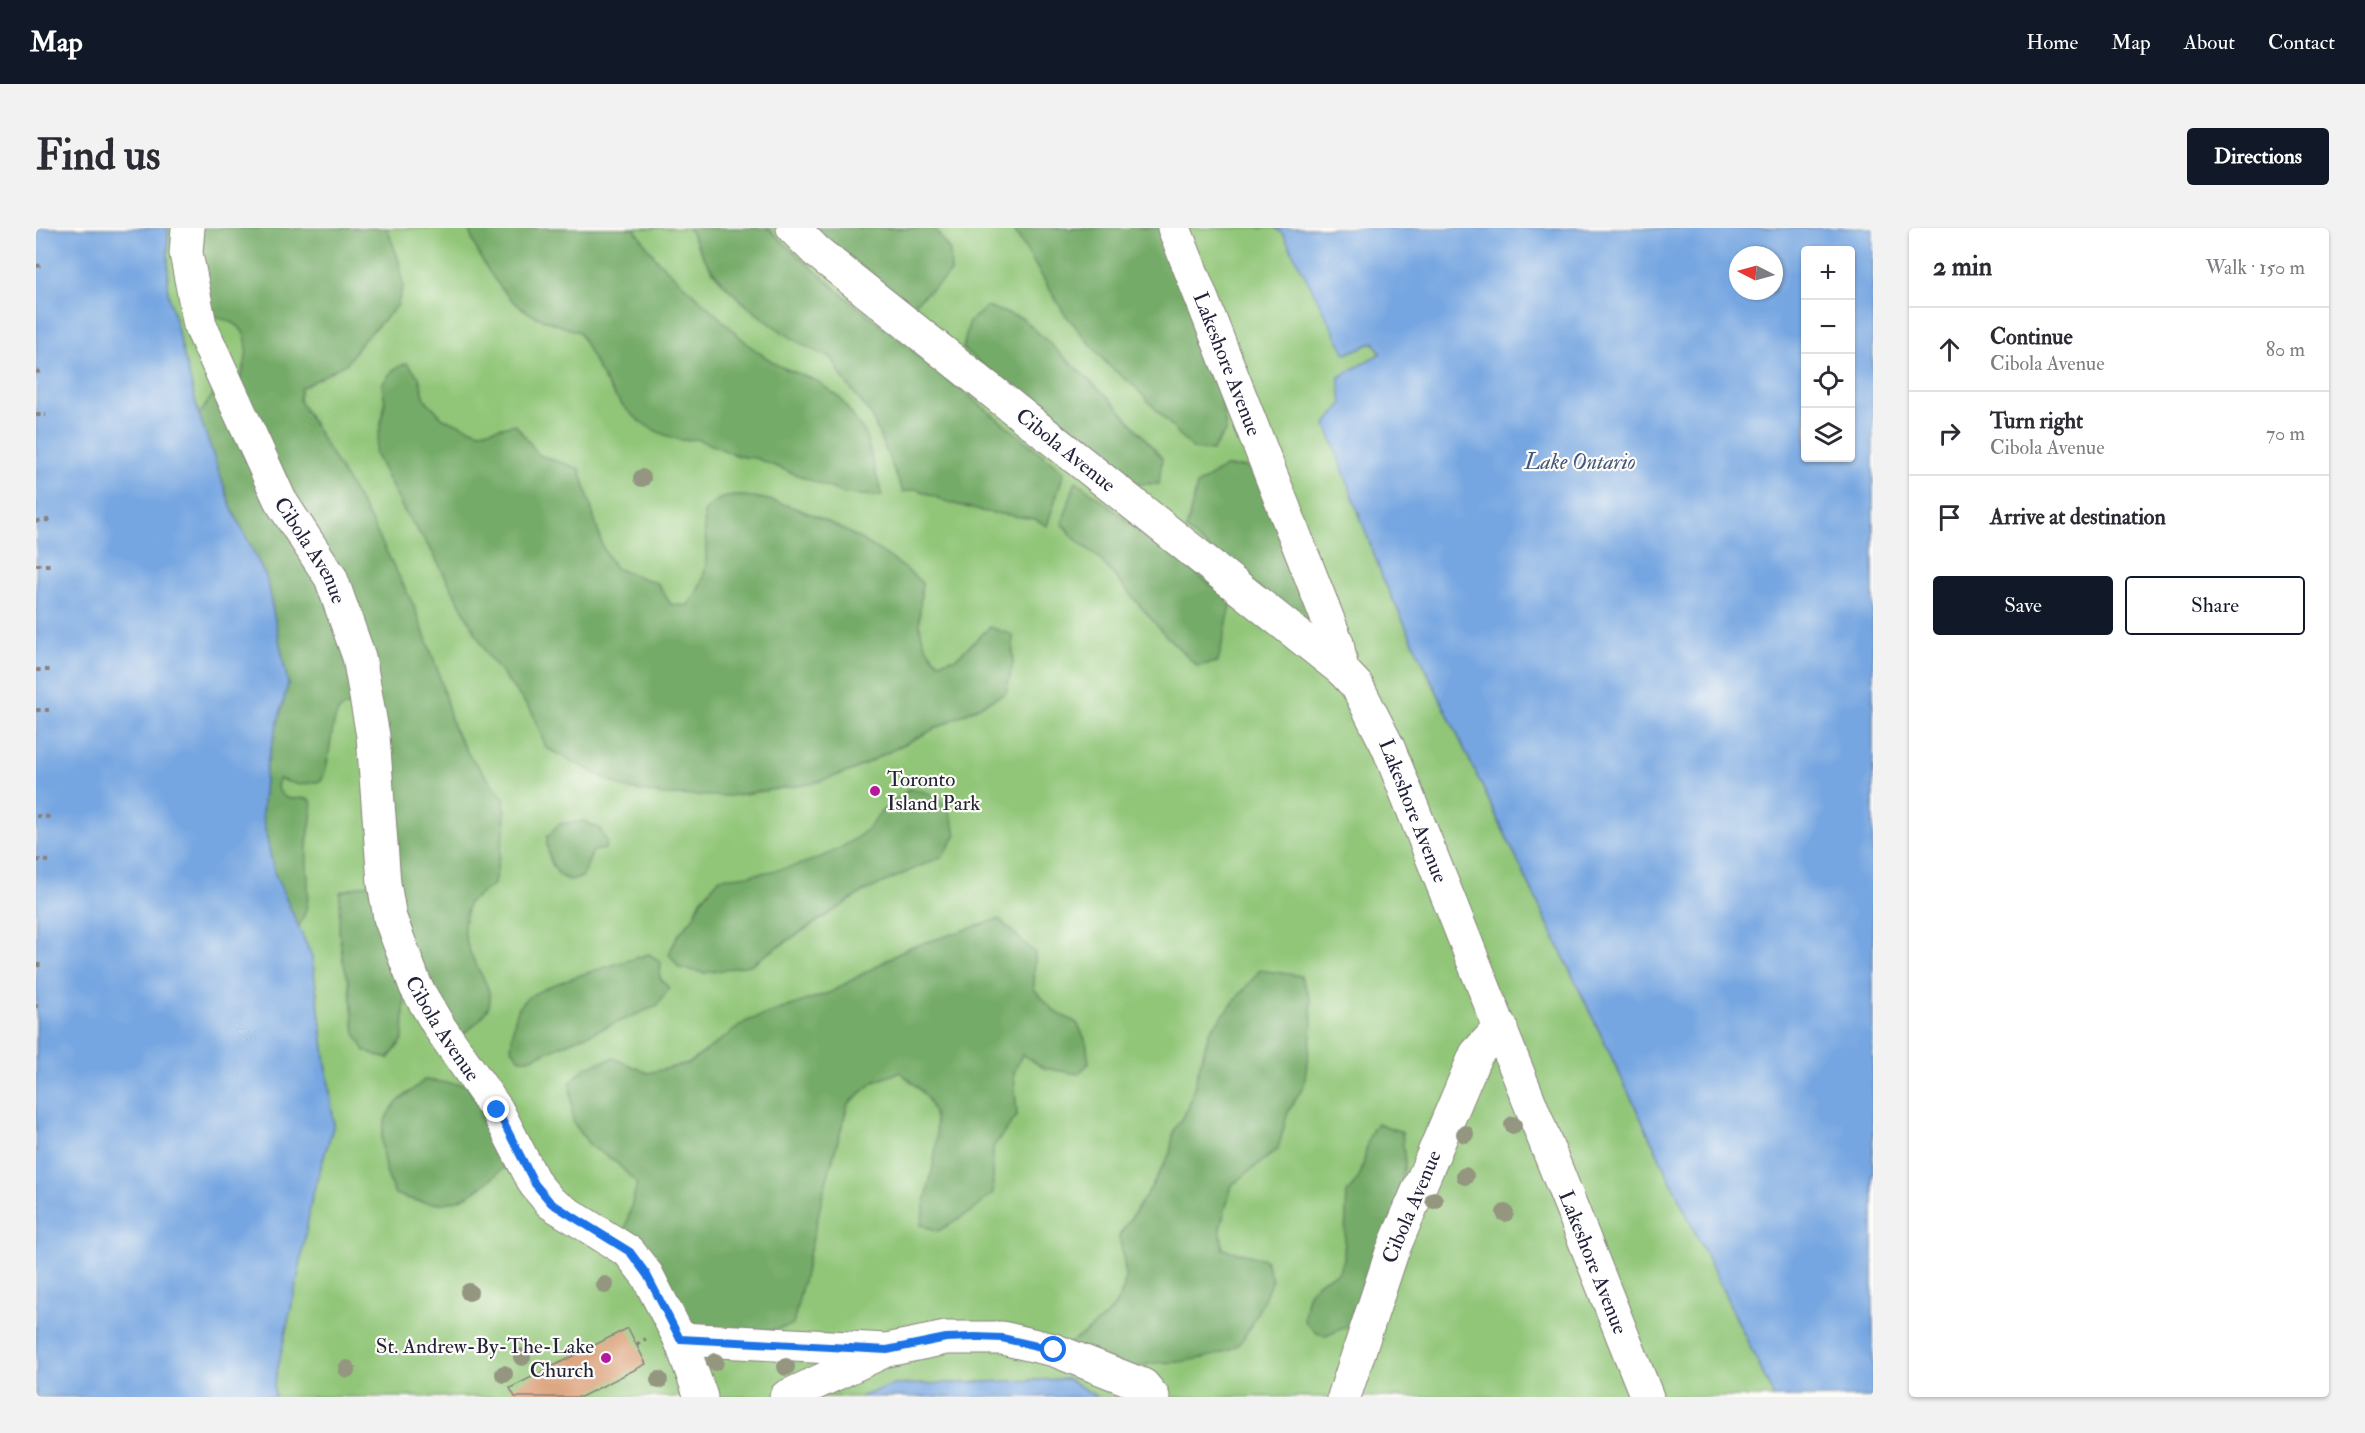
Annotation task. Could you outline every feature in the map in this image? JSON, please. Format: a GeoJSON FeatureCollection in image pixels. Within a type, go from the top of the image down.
{"type":"FeatureCollection","features":[{"type":"Feature","properties":{"kind":"lane","name":"Cibola Avenue"},"geometry":{"type":"LineString","coordinates":[[188,228],[186,253],[200,325],[280,500],[331,578],[359,657],[373,736],[384,883],[394,929],[416,987],[497,1110],[535,1184],[551,1203],[630,1252],[647,1275],[680,1339],[701,1397]]}},
{"type":"Feature","properties":{"kind":"lane","name":"Cibola Avenue"},"geometry":{"type":"LineString","coordinates":[[793,228],[825,258],[1342,670]]}},
{"type":"Feature","properties":{"kind":"lane","name":"Lakeshore Avenue"},"geometry":{"type":"LineString","coordinates":[[1174,228],[1337,643],[1342,670],[1357,686],[1388,747],[1647,1397]]}},
{"type":"Feature","properties":{"kind":"lane","name":"Cibola Avenue"},"geometry":{"type":"LineString","coordinates":[[1344,1397],[1392,1252],[1476,1054],[1501,1027]]}},
{"type":"Feature","properties":{"kind":"lane"},"geometry":{"type":"LineString","coordinates":[[786,1397],[887,1350],[946,1338],[1002,1338],[1054,1350],[1143,1385],[1153,1397]]}},
{"type":"Feature","properties":{"kind":"lane"},"geometry":{"type":"LineString","coordinates":[[680,1339],[887,1350]]}},
{"type":"Feature","properties":{"kind":"path"},"geometry":{"type":"LineString","coordinates":[[36,266],[43,265]]}},
{"type":"Feature","properties":{"kind":"path"},"geometry":{"type":"LineString","coordinates":[[36,372],[43,371]]}},
{"type":"Feature","properties":{"kind":"path"},"geometry":{"type":"LineString","coordinates":[[36,415],[46,415]]}},
{"type":"Feature","properties":{"kind":"path"},"geometry":{"type":"LineString","coordinates":[[36,521],[50,520]]}},
{"type":"Feature","properties":{"kind":"path"},"geometry":{"type":"LineString","coordinates":[[36,565],[52,565]]}},
{"type":"Feature","properties":{"kind":"path"},"geometry":{"type":"LineString","coordinates":[[36,669],[51,670]]}},
{"type":"Feature","properties":{"kind":"path"},"geometry":{"type":"LineString","coordinates":[[36,710],[49,710]]}},
{"type":"Feature","properties":{"kind":"path"},"geometry":{"type":"LineString","coordinates":[[36,816],[51,817]]}},
{"type":"Feature","properties":{"kind":"path"},"geometry":{"type":"LineString","coordinates":[[36,860],[49,861]]}},
{"type":"Feature","properties":{"kind":"path"},"geometry":{"type":"LineString","coordinates":[[636,1345],[644,1341]]}},
{"type":"Feature","properties":{"kind":"green space","name":"Toronto Island Park"},"geometry":{"type":"Polygon","coordinates":[[[168,228],[1275,228],[1283,234],[1347,353],[1374,342],[1381,354],[1339,377],[1383,579],[1774,1397],[1097,1397],[1068,1379],[894,1385],[859,1397],[275,1397],[274,1386],[312,1196],[334,1124],[312,957],[274,872],[232,509],[199,415],[168,293],[168,228]]]}},
{"type":"Feature","properties":{"kind":"green space"},"geometry":{"type":"Polygon","coordinates":[[[195,228],[387,228],[399,261],[403,287],[397,306],[361,343],[347,363],[301,388],[299,400],[370,519],[414,606],[437,668],[454,729],[469,755],[504,799],[505,826],[494,884],[468,903],[464,925],[469,949],[488,989],[490,1000],[486,1011],[476,1024],[456,1039],[406,947],[378,730],[236,387],[243,371],[247,352],[244,334],[231,322],[204,311],[195,228]]]}},
{"type":"Feature","properties":{"kind":"green space"},"geometry":{"type":"Polygon","coordinates":[[[468,228],[634,228],[658,261],[750,346],[779,366],[817,381],[840,398],[865,433],[882,496],[845,494],[755,458],[733,454],[698,440],[680,440],[643,424],[629,412],[606,383],[579,332],[531,314],[520,307],[501,288],[485,265],[468,228]]]}},
{"type":"Feature","properties":{"kind":"green space"},"geometry":{"type":"Polygon","coordinates":[[[688,228],[767,228],[843,295],[1064,472],[1047,526],[1035,519],[981,511],[947,502],[917,489],[903,492],[871,415],[842,377],[832,358],[782,332],[747,306],[718,278],[688,228]]]}},
{"type":"Feature","properties":{"kind":"green space"},"geometry":{"type":"Polygon","coordinates":[[[815,228],[934,228],[950,251],[951,273],[910,307],[815,228]]]}},
{"type":"Feature","properties":{"kind":"green space"},"geometry":{"type":"Polygon","coordinates":[[[1013,228],[1162,228],[1216,365],[1226,430],[1212,451],[1193,449],[1135,387],[1109,366],[1064,313],[1013,228]]]}},
{"type":"Feature","properties":{"kind":"green space"},"geometry":{"type":"Polygon","coordinates":[[[987,307],[1022,318],[1117,406],[1162,458],[1159,484],[1131,484],[963,349],[969,322],[987,307]]]}},
{"type":"Feature","properties":{"kind":"green space"},"geometry":{"type":"Polygon","coordinates":[[[407,363],[419,377],[425,399],[443,418],[480,432],[515,424],[539,455],[580,469],[603,548],[615,568],[657,583],[671,604],[687,606],[696,594],[705,572],[704,512],[722,498],[744,496],[770,500],[798,509],[856,537],[905,568],[922,583],[920,626],[925,645],[939,662],[956,658],[990,627],[1013,635],[1013,663],[1006,693],[851,771],[810,784],[730,796],[664,795],[624,788],[546,748],[532,712],[488,656],[431,550],[404,511],[375,453],[385,403],[382,384],[394,369],[407,363]]]}},
{"type":"Feature","properties":{"kind":"green space"},"geometry":{"type":"Polygon","coordinates":[[[218,387],[310,556],[362,705],[344,707],[338,712],[325,773],[321,781],[299,785],[279,779],[277,787],[284,797],[311,800],[312,806],[307,846],[308,898],[298,927],[274,872],[262,815],[266,767],[288,684],[266,577],[232,509],[199,415],[218,387]]]}},
{"type":"Feature","properties":{"kind":"green space"},"geometry":{"type":"Polygon","coordinates":[[[1225,467],[1247,467],[1264,481],[1331,645],[1186,530],[1197,485],[1225,467]]]}},
{"type":"Feature","properties":{"kind":"green space"},"geometry":{"type":"Polygon","coordinates":[[[1076,481],[1232,601],[1218,662],[1197,666],[1165,635],[1099,558],[1075,539],[1062,523],[1076,481]]]}},
{"type":"Feature","properties":{"kind":"green space"},"geometry":{"type":"Polygon","coordinates":[[[909,789],[929,793],[947,808],[956,835],[943,856],[863,892],[750,965],[705,973],[679,968],[669,954],[678,935],[693,918],[701,900],[720,878],[777,870],[833,852],[865,831],[880,813],[909,789]]]}},
{"type":"Feature","properties":{"kind":"green space"},"geometry":{"type":"Polygon","coordinates":[[[584,821],[600,829],[607,842],[605,849],[593,851],[582,877],[573,880],[566,879],[560,875],[551,862],[547,837],[559,824],[584,821]]]}},
{"type":"Feature","properties":{"kind":"green space"},"geometry":{"type":"Polygon","coordinates":[[[371,883],[405,989],[403,1039],[388,1059],[365,1051],[355,1033],[349,982],[343,961],[339,931],[340,892],[371,883]]]}},
{"type":"Feature","properties":{"kind":"green space"},"geometry":{"type":"Polygon","coordinates":[[[999,919],[1035,953],[1034,989],[1054,1011],[1077,1023],[1086,1041],[1089,1063],[1078,1074],[1044,1068],[1022,1054],[1014,1073],[1017,1116],[993,1147],[993,1193],[974,1210],[938,1231],[921,1225],[936,1141],[936,1124],[932,1109],[922,1091],[900,1072],[874,1082],[848,1104],[823,1194],[793,1325],[750,1336],[702,1330],[683,1317],[624,1234],[637,1184],[615,1161],[590,1146],[573,1122],[570,1083],[586,1067],[613,1058],[648,1073],[689,1063],[747,1021],[831,992],[908,948],[999,919]]]}},
{"type":"Feature","properties":{"kind":"green space"},"geometry":{"type":"Polygon","coordinates":[[[649,954],[661,962],[660,978],[669,988],[657,1006],[529,1059],[520,1059],[511,1048],[517,1013],[522,1003],[530,996],[562,982],[649,954]]]}},
{"type":"Feature","properties":{"kind":"green space"},"geometry":{"type":"Polygon","coordinates":[[[1260,970],[1301,976],[1311,1001],[1312,1028],[1304,1085],[1288,1112],[1278,1149],[1232,1185],[1220,1228],[1223,1249],[1265,1259],[1272,1280],[1251,1326],[1241,1342],[1223,1352],[1193,1360],[1154,1363],[1137,1369],[1063,1348],[1104,1317],[1120,1297],[1125,1273],[1119,1236],[1152,1186],[1170,1153],[1174,1129],[1188,1109],[1209,1032],[1260,970]]]}},
{"type":"Feature","properties":{"kind":"green space"},"geometry":{"type":"Polygon","coordinates":[[[424,1080],[467,1085],[517,1169],[503,1168],[478,1190],[454,1201],[427,1203],[395,1194],[383,1156],[384,1126],[394,1106],[424,1080]]]}},
{"type":"Feature","properties":{"kind":"green space"},"geometry":{"type":"Polygon","coordinates":[[[1377,1123],[1402,1132],[1405,1164],[1396,1207],[1355,1317],[1350,1325],[1326,1336],[1317,1333],[1304,1321],[1306,1302],[1315,1285],[1338,1273],[1344,1259],[1347,1192],[1360,1175],[1368,1140],[1377,1123]]]}},
{"type":"Feature","properties":{"kind":"water"},"geometry":{"type":"Polygon","coordinates":[[[36,228],[168,228],[168,293],[199,415],[232,509],[266,577],[288,684],[266,767],[262,815],[274,872],[312,957],[334,1124],[312,1196],[299,1272],[274,1386],[275,1397],[36,1397],[36,228]]]}},
{"type":"Feature","properties":{"kind":"water","name":"Lake Ontario"},"geometry":{"type":"Polygon","coordinates":[[[1275,228],[1873,228],[1873,1397],[1774,1397],[1383,579],[1326,424],[1342,404],[1339,377],[1381,353],[1374,342],[1346,354],[1283,234],[1275,228]]]}},
{"type":"Feature","properties":{"kind":"water"},"geometry":{"type":"Polygon","coordinates":[[[1068,1379],[1097,1397],[859,1397],[894,1385],[1068,1379]]]}},
{"type":"Feature","properties":{"kind":"building","name":"St. Andrew-By-The-Lake Church"},"geometry":{"type":"Polygon","coordinates":[[[628,1328],[646,1364],[581,1397],[515,1397],[510,1388],[628,1328]]]}},
{"type":"Feature","properties":{"kind":"place","name":"Toronto Island Park"},"geometry":{"type":"Point","coordinates":[875,791]}},
{"type":"Feature","properties":{"kind":"place","name":"St. Andrew-By-The-Lake Church"},"geometry":{"type":"Point","coordinates":[606,1358]}},
{"type":"Feature","properties":{"kind":"route"},"geometry":{"type":"LineString","coordinates":[[497,1110],[535,1184],[551,1203],[630,1252],[647,1275],[680,1339],[887,1350],[946,1338],[975,1337],[1002,1338],[1054,1350]]}}]}
